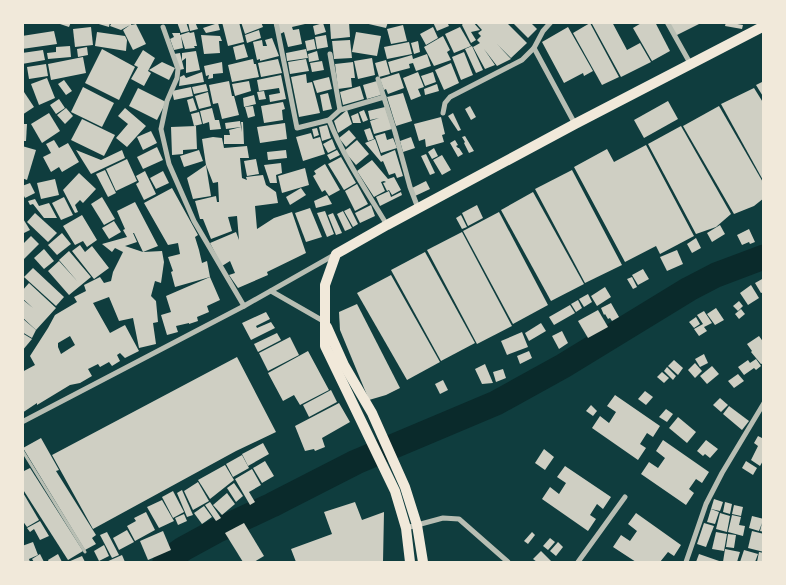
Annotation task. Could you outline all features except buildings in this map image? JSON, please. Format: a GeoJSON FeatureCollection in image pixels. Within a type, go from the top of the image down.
{"type":"FeatureCollection","features":[{"type":"Feature","properties":{"kind":"main road"},"geometry":{"type":"LineString","coordinates":[[400,489],[361,419],[325,346],[325,285],[336,254],[387,224],[690,63],[764,26]]}},
{"type":"Feature","properties":{"kind":"main road"},"geometry":{"type":"LineString","coordinates":[[324,322],[344,365],[372,413],[400,489],[423,562]]}},
{"type":"Feature","properties":{"kind":"main road"},"geometry":{"type":"LineString","coordinates":[[410,562],[412,526]]}},
{"type":"Feature","properties":{"kind":"street"},"geometry":{"type":"LineString","coordinates":[[276,22],[297,128],[329,120],[340,110],[384,97]]}},
{"type":"Feature","properties":{"kind":"street"},"geometry":{"type":"LineString","coordinates":[[443,113],[445,103],[450,97],[522,60],[534,48],[543,31],[551,22]]}},
{"type":"Feature","properties":{"kind":"street"},"geometry":{"type":"LineString","coordinates":[[667,22],[690,63]]}},
{"type":"Feature","properties":{"kind":"street"},"geometry":{"type":"LineString","coordinates":[[163,27],[178,69],[177,78],[167,101],[161,130],[169,164],[194,221],[244,306]]}},
{"type":"Feature","properties":{"kind":"street"},"geometry":{"type":"LineString","coordinates":[[534,48],[575,124]]}},
{"type":"Feature","properties":{"kind":"street"},"geometry":{"type":"LineString","coordinates":[[330,54],[340,110]]}},
{"type":"Feature","properties":{"kind":"street"},"geometry":{"type":"LineString","coordinates":[[378,79],[418,208]]}},
{"type":"Feature","properties":{"kind":"street"},"geometry":{"type":"LineString","coordinates":[[329,120],[343,153],[387,224]]}},
{"type":"Feature","properties":{"kind":"street"},"geometry":{"type":"LineString","coordinates":[[22,422],[244,306],[336,254]]}},
{"type":"Feature","properties":{"kind":"street"},"geometry":{"type":"LineString","coordinates":[[271,291],[324,322]]}},
{"type":"Feature","properties":{"kind":"street"},"geometry":{"type":"LineString","coordinates":[[686,562],[706,504],[722,473],[764,403]]}},
{"type":"Feature","properties":{"kind":"street"},"geometry":{"type":"LineString","coordinates":[[578,562],[625,497]]}},
{"type":"Feature","properties":{"kind":"street"},"geometry":{"type":"LineString","coordinates":[[412,526],[443,518],[459,519],[508,562]]}},
{"type":"Feature","properties":{"kind":"lane"},"geometry":{"type":"LineString","coordinates":[[22,450],[86,552]]}},
{"type":"Feature","properties":{"kind":"waterway"},"geometry":{"type":"LineString","coordinates":[[165,562],[183,549],[216,531],[356,462],[496,403],[563,366],[689,289],[716,275],[764,257]]}}]}
